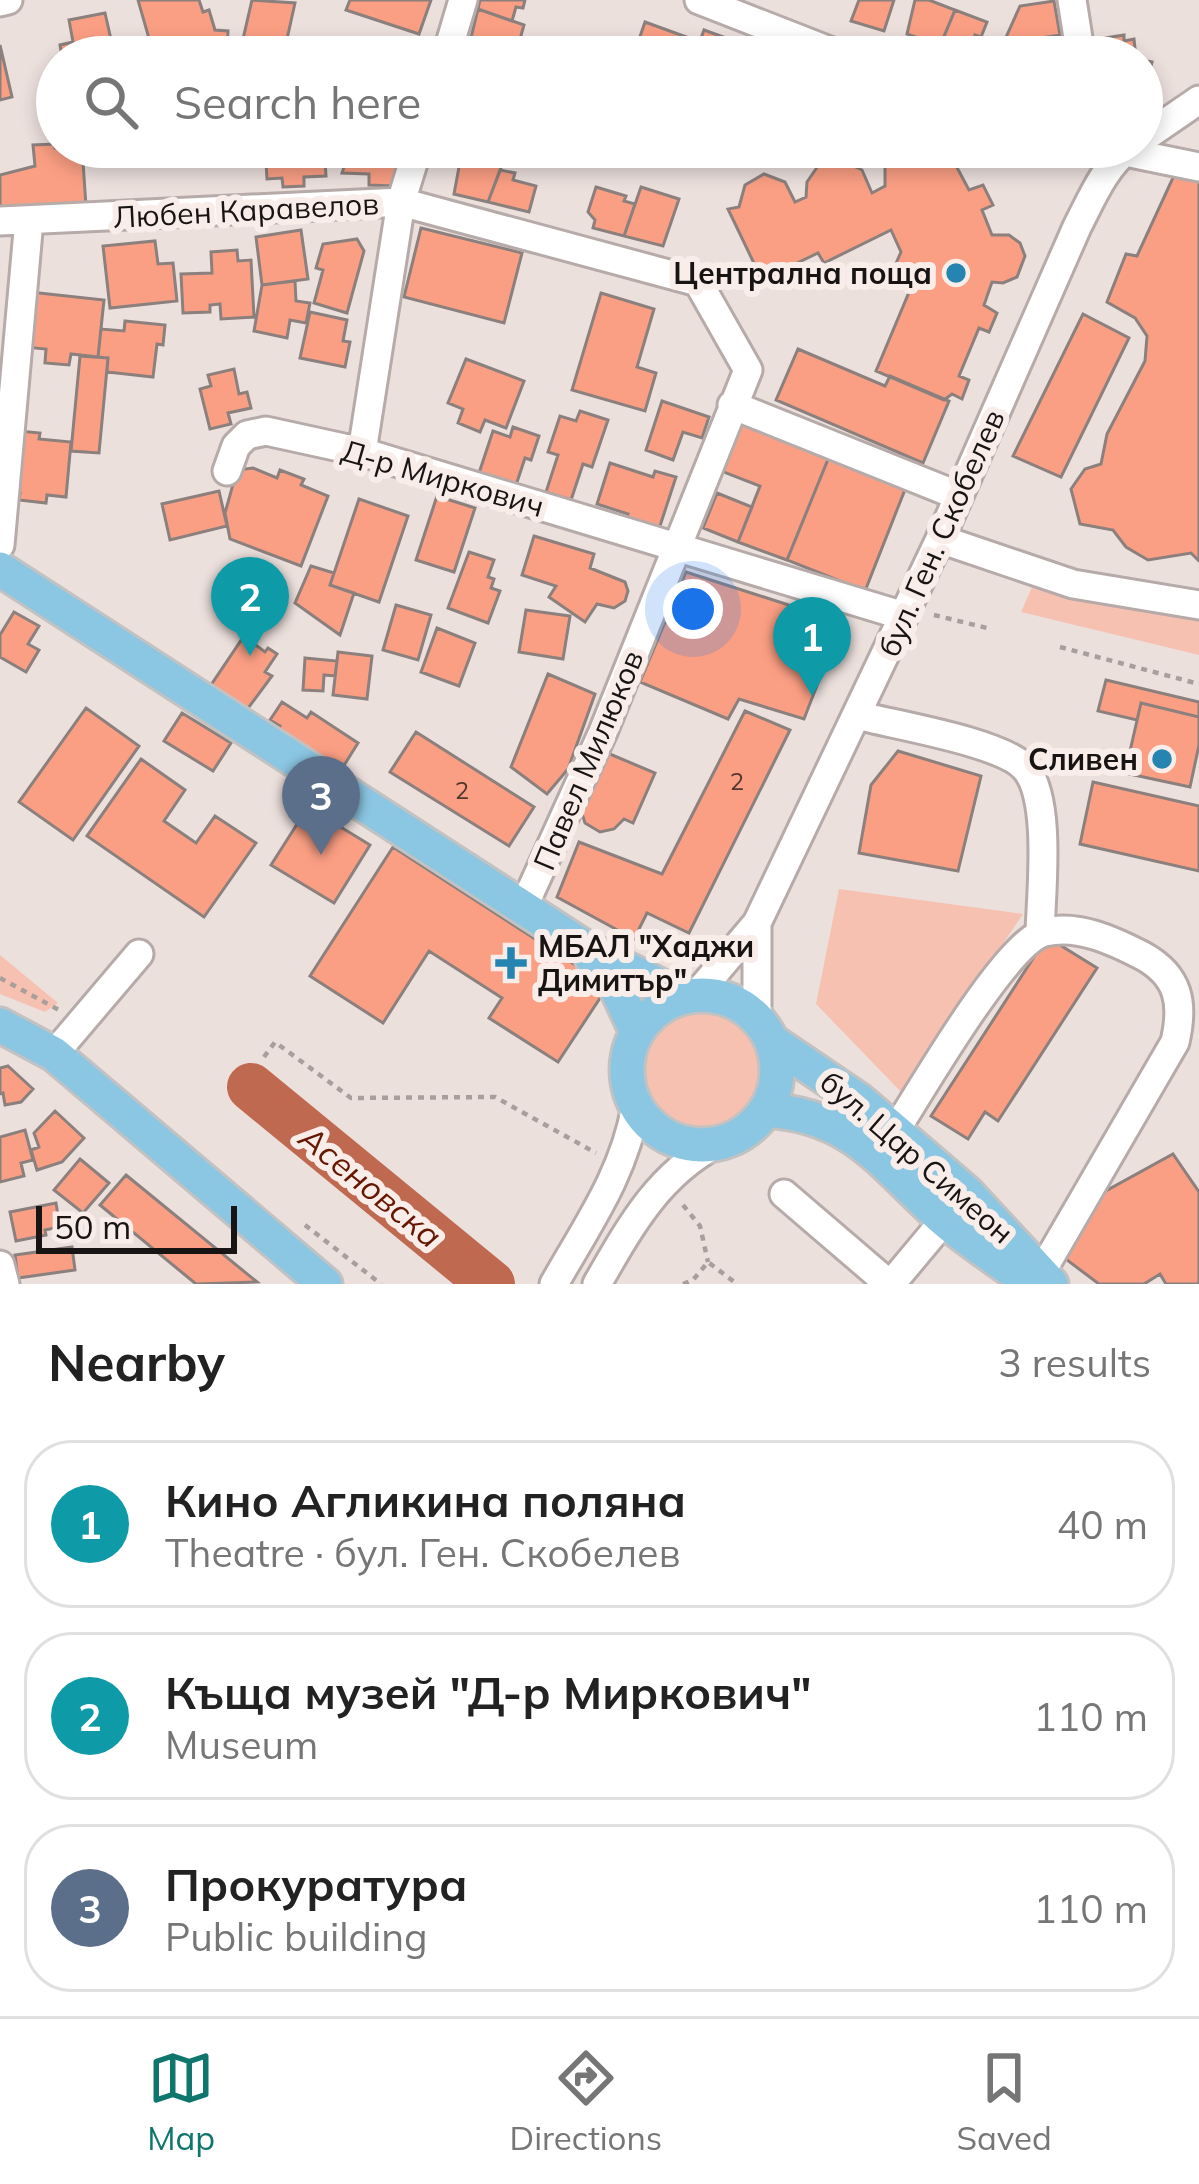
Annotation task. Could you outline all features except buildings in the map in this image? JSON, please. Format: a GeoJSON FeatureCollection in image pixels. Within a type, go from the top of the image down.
{"type":"FeatureCollection","features":[{"type":"Feature","properties":{"kind":"main road"},"geometry":{"type":"LineString","coordinates":[[0,569],[584,947],[689,996],[724,997],[765,1030],[778,1065],[776,1089],[766,1110],[745,1132],[716,1144],[697,1145],[661,1133],[636,1106],[627,1077],[630,1046],[637,1032],[656,1010],[689,996]]}},
{"type":"Feature","properties":{"kind":"main road"},"geometry":{"type":"LineString","coordinates":[[584,947],[616,987],[637,1032]]}},
{"type":"Feature","properties":{"kind":"main road"},"geometry":{"type":"LineString","coordinates":[[5,1030],[54,1054],[325,1284]]}},
{"type":"Feature","properties":{"kind":"main road","name":"бул. Цар Симеон"},"geometry":{"type":"LineString","coordinates":[[765,1030],[968,1193],[1041,1280]]}},
{"type":"Feature","properties":{"kind":"main road","name":"бул. Цар Симеон"},"geometry":{"type":"LineString","coordinates":[[766,1110],[796,1112],[835,1125],[944,1221],[1041,1280]]}},
{"type":"Feature","properties":{"kind":"street"},"geometry":{"type":"LineString","coordinates":[[453,36],[464,0]]}},
{"type":"Feature","properties":{"kind":"street"},"geometry":{"type":"LineString","coordinates":[[699,0],[791,36]]}},
{"type":"Feature","properties":{"kind":"street"},"geometry":{"type":"LineString","coordinates":[[1072,0],[1078,36]]}},
{"type":"Feature","properties":{"kind":"street","name":"бул. Ген. Скобелев"},"geometry":{"type":"LineString","coordinates":[[1163,122],[1199,100]]}},
{"type":"Feature","properties":{"kind":"street"},"geometry":{"type":"LineString","coordinates":[[1163,158],[1199,167]]}},
{"type":"Feature","properties":{"kind":"street"},"geometry":{"type":"LineString","coordinates":[[362,452],[401,202],[412,168]]}},
{"type":"Feature","properties":{"kind":"street","name":"бул. Ген. Скобелев"},"geometry":{"type":"LineString","coordinates":[[689,996],[757,923],[940,539],[1077,227],[1110,168]]}},
{"type":"Feature","properties":{"kind":"street","name":"Любен Каравелов"},"geometry":{"type":"LineString","coordinates":[[0,221],[401,202],[698,282]]}},
{"type":"Feature","properties":{"kind":"street"},"geometry":{"type":"LineString","coordinates":[[0,545],[29,220]]}},
{"type":"Feature","properties":{"kind":"street","name":"Павел Милюков"},"geometry":{"type":"LineString","coordinates":[[523,908],[603,732],[748,370],[698,282]]}},
{"type":"Feature","properties":{"kind":"street"},"geometry":{"type":"LineString","coordinates":[[732,405],[958,496]]}},
{"type":"Feature","properties":{"kind":"street","name":"Д-р Миркович"},"geometry":{"type":"LineString","coordinates":[[227,471],[236,446],[247,435],[266,431],[362,452],[906,612]]}},
{"type":"Feature","properties":{"kind":"street"},"geometry":{"type":"LineString","coordinates":[[940,539],[1073,584],[1199,605]]}},
{"type":"Feature","properties":{"kind":"street"},"geometry":{"type":"LineString","coordinates":[[857,716],[1000,752],[1026,769],[1037,795],[1041,836],[1040,933]]}},
{"type":"Feature","properties":{"kind":"street","name":"бул. Ген. Скобелев"},"geometry":{"type":"LineString","coordinates":[[757,923],[765,1030]]}},
{"type":"Feature","properties":{"kind":"street"},"geometry":{"type":"LineString","coordinates":[[895,1131],[999,974],[1019,947],[1040,933],[1088,933],[1186,975],[1174,1042],[1041,1280]]}},
{"type":"Feature","properties":{"kind":"street"},"geometry":{"type":"LineString","coordinates":[[54,1054],[139,954]]}},
{"type":"Feature","properties":{"kind":"street"},"geometry":{"type":"LineString","coordinates":[[554,1284],[620,1167],[636,1106]]}},
{"type":"Feature","properties":{"kind":"street"},"geometry":{"type":"LineString","coordinates":[[597,1284],[656,1189],[692,1157],[716,1144]]}},
{"type":"Feature","properties":{"kind":"street"},"geometry":{"type":"LineString","coordinates":[[784,1194],[890,1284],[968,1193]]}},
{"type":"Feature","properties":{"kind":"street"},"geometry":{"type":"LineString","coordinates":[[0,1265],[4,1284]]}},
{"type":"Feature","properties":{"kind":"path"},"geometry":{"type":"LineString","coordinates":[[906,612],[987,628]]}},
{"type":"Feature","properties":{"kind":"path"},"geometry":{"type":"LineString","coordinates":[[1060,647],[1199,684]]}},
{"type":"Feature","properties":{"kind":"path"},"geometry":{"type":"LineString","coordinates":[[264,1057],[275,1042],[351,1098],[495,1097],[620,1167]]}},
{"type":"Feature","properties":{"kind":"path"},"geometry":{"type":"LineString","coordinates":[[683,1284],[693,1280],[708,1262],[737,1284]]}},
{"type":"Feature","properties":{"kind":"shaded area"},"geometry":{"type":"Polygon","coordinates":[[[1033,585],[1199,617],[1199,655],[1021,612],[1033,585]]]}},
{"type":"Feature","properties":{"kind":"shaded area"},"geometry":{"type":"Polygon","coordinates":[[[839,889],[1023,914],[902,1093],[816,1004],[839,889]]]}},
{"type":"Feature","properties":{"kind":"shaded area"},"geometry":{"type":"Polygon","coordinates":[[[0,955],[58,1003],[45,1012],[0,994],[0,955]]]}},
{"type":"Feature","properties":{"kind":"shaded area"},"geometry":{"type":"Polygon","coordinates":[[[702,1014],[724,1018],[742,1030],[754,1048],[758,1070],[754,1092],[742,1110],[724,1122],[702,1126],[680,1122],[662,1110],[650,1092],[646,1070],[650,1048],[662,1030],[680,1018],[702,1014]]]}},
{"type":"Feature","properties":{"kind":"waterway","name":"Асеновска"},"geometry":{"type":"LineString","coordinates":[[251,1087],[491,1284]]}},
{"type":"Feature","properties":{"kind":"place","name":"Централна поща"},"geometry":{"type":"Point","coordinates":[956,273]}},
{"type":"Feature","properties":{"kind":"place","name":"Къща музей \"Д-р Миркович\""},"geometry":{"type":"Point","coordinates":[250,656]}},
{"type":"Feature","properties":{"kind":"place","name":"Кино Агликина поляна"},"geometry":{"type":"Point","coordinates":[812,696]}},
{"type":"Feature","properties":{"kind":"place","name":"Сливен"},"geometry":{"type":"Point","coordinates":[1162,759]}},
{"type":"Feature","properties":{"kind":"place","name":"Прокуратура"},"geometry":{"type":"Point","coordinates":[321,855]}},
{"type":"Feature","properties":{"kind":"place","name":"МБАЛ \"Хаджи Димитър\""},"geometry":{"type":"Point","coordinates":[511,963]}}]}
